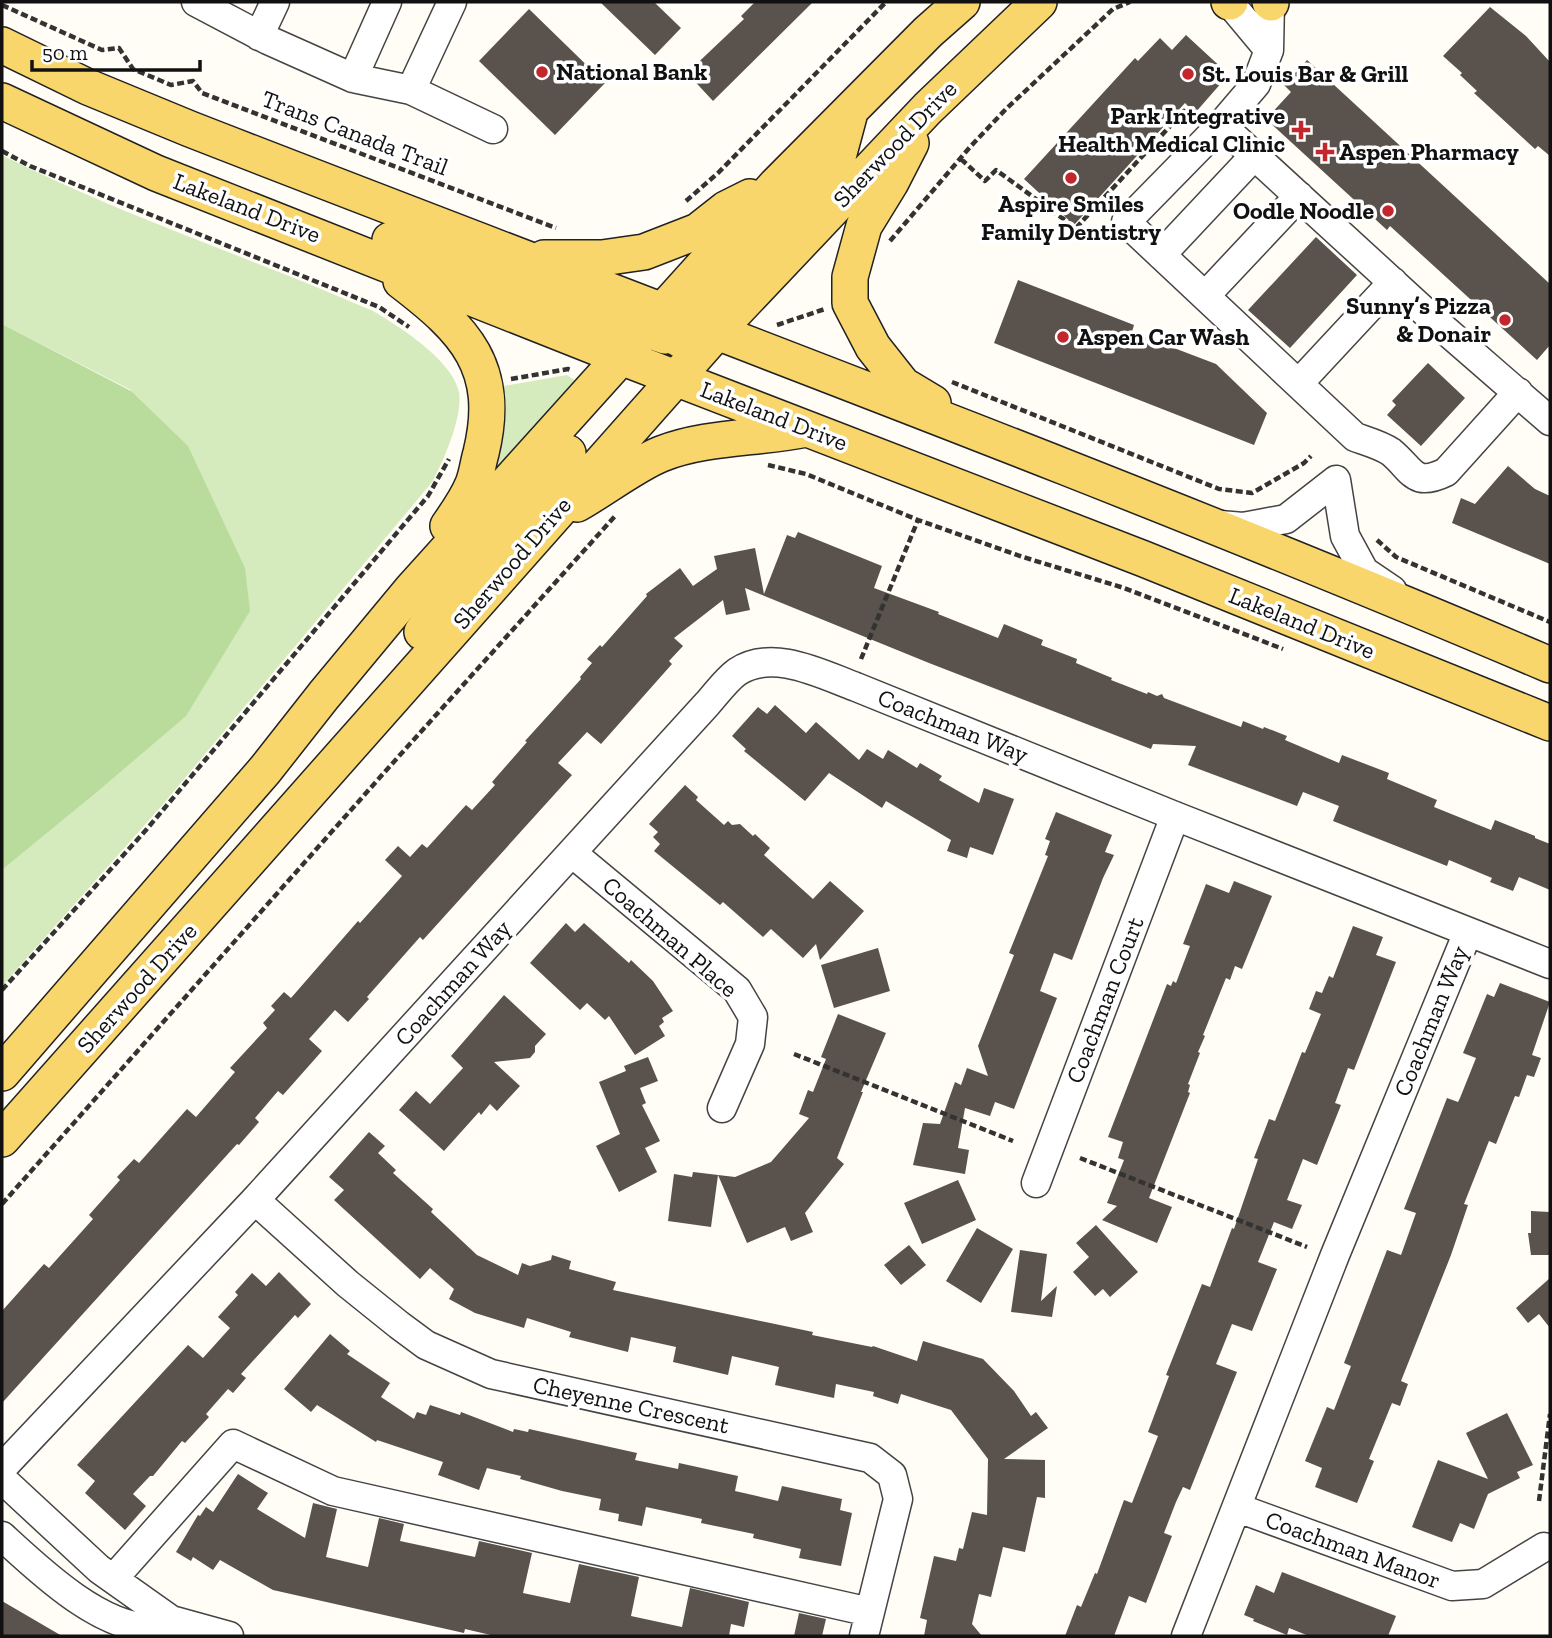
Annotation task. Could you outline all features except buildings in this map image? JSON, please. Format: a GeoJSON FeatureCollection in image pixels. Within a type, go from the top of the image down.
{"type":"FeatureCollection","features":[{"type":"Feature","properties":{"kind":"main road","name":"Sherwood Drive"},"geometry":{"type":"LineString","coordinates":[[2,1139],[547,523],[647,367],[776,185],[850,109],[962,2]]}},
{"type":"Feature","properties":{"kind":"main road"},"geometry":{"type":"LineString","coordinates":[[1032,8],[1056,2]]}},
{"type":"Feature","properties":{"kind":"main road","name":"Sherwood Drive"},"geometry":{"type":"LineString","coordinates":[[2,1073],[249,790],[412,589],[647,367],[676,329],[928,108],[1032,8]]}},
{"type":"Feature","properties":{"kind":"main road"},"geometry":{"type":"LineString","coordinates":[[2,45],[77,82],[190,129],[527,259],[676,329]]}},
{"type":"Feature","properties":{"kind":"main road","name":"Lakeland Drive"},"geometry":{"type":"LineString","coordinates":[[2,101],[156,173],[1144,559],[1550,723]]}},
{"type":"Feature","properties":{"kind":"main road"},"geometry":{"type":"LineString","coordinates":[[928,108],[891,182],[864,226],[850,277],[850,303],[873,347],[903,385],[1006,445]]}},
{"type":"Feature","properties":{"kind":"main road"},"geometry":{"type":"LineString","coordinates":[[676,329],[838,157],[850,109]]}},
{"type":"Feature","properties":{"kind":"main road"},"geometry":{"type":"LineString","coordinates":[[527,259],[602,258],[644,252],[698,231],[726,209],[776,185]]}},
{"type":"Feature","properties":{"kind":"main road"},"geometry":{"type":"LineString","coordinates":[[223,199],[304,210],[676,329],[1006,445],[1423,611],[1550,665]]}},
{"type":"Feature","properties":{"kind":"main road"},"geometry":{"type":"LineString","coordinates":[[338,243],[388,272],[438,311],[471,349],[485,383],[488,416],[473,484],[412,589]]}},
{"type":"Feature","properties":{"kind":"main road"},"geometry":{"type":"LineString","coordinates":[[368,728],[416,639],[538,485],[647,367]]}},
{"type":"Feature","properties":{"kind":"main road"},"geometry":{"type":"LineString","coordinates":[[547,523],[659,455],[690,445],[771,436],[806,429]]}},
{"type":"Feature","properties":{"kind":"street"},"geometry":{"type":"LineString","coordinates":[[196,2],[259,36],[353,78],[411,90],[493,129]]}},
{"type":"Feature","properties":{"kind":"street"},"geometry":{"type":"LineString","coordinates":[[259,36],[275,2]]}},
{"type":"Feature","properties":{"kind":"street"},"geometry":{"type":"LineString","coordinates":[[353,78],[387,2]]}},
{"type":"Feature","properties":{"kind":"street"},"geometry":{"type":"LineString","coordinates":[[411,90],[452,2]]}},
{"type":"Feature","properties":{"kind":"street"},"geometry":{"type":"LineString","coordinates":[[1229,2],[1269,50]]}},
{"type":"Feature","properties":{"kind":"street"},"geometry":{"type":"LineString","coordinates":[[1270,2],[1269,50],[1256,84],[1209,124],[1126,222],[1355,437],[1390,451],[1411,474],[1431,479],[1446,472],[1518,392]]}},
{"type":"Feature","properties":{"kind":"street"},"geometry":{"type":"LineString","coordinates":[[1209,124],[1254,156],[1550,421]]}},
{"type":"Feature","properties":{"kind":"street"},"geometry":{"type":"LineString","coordinates":[[1161,255],[1254,156]]}},
{"type":"Feature","properties":{"kind":"street"},"geometry":{"type":"LineString","coordinates":[[1205,296],[1299,196]]}},
{"type":"Feature","properties":{"kind":"street"},"geometry":{"type":"LineString","coordinates":[[1298,383],[1393,282]]}},
{"type":"Feature","properties":{"kind":"street"},"geometry":{"type":"LineString","coordinates":[[1203,523],[1243,527],[1286,519],[1336,480],[1345,536],[1364,571],[1423,611]]}},
{"type":"Feature","properties":{"kind":"street","name":"Coachman Way"},"geometry":{"type":"LineString","coordinates":[[2,1468],[255,1200],[736,673],[755,663],[773,661],[814,671],[856,687],[1468,932],[1335,1255],[1186,1636]]}},
{"type":"Feature","properties":{"kind":"street","name":"Coachman Court"},"geometry":{"type":"LineString","coordinates":[[1036,1183],[1175,816]]}},
{"type":"Feature","properties":{"kind":"street","name":"Coachman Place"},"geometry":{"type":"LineString","coordinates":[[572,853],[737,990],[754,1017],[750,1044],[722,1108]]}},
{"type":"Feature","properties":{"kind":"street"},"geometry":{"type":"LineString","coordinates":[[1468,932],[1550,964]]}},
{"type":"Feature","properties":{"kind":"street","name":"Cheyenne Crescent"},"geometry":{"type":"LineString","coordinates":[[255,1200],[348,1284],[426,1345],[491,1374],[870,1458],[892,1475],[898,1499],[867,1624]]}},
{"type":"Feature","properties":{"kind":"street"},"geometry":{"type":"LineString","coordinates":[[114,1578],[233,1444],[333,1491],[867,1624]]}},
{"type":"Feature","properties":{"kind":"street"},"geometry":{"type":"LineString","coordinates":[[2,1479],[99,1569],[172,1620],[229,1636]]}},
{"type":"Feature","properties":{"kind":"street","name":"Coachman Manor"},"geometry":{"type":"LineString","coordinates":[[1238,1508],[1452,1586],[1483,1584],[1544,1547]]}},
{"type":"Feature","properties":{"kind":"street"},"geometry":{"type":"LineString","coordinates":[[2,1536],[37,1568],[92,1608],[123,1623],[154,1628],[172,1620]]}},
{"type":"Feature","properties":{"kind":"path"},"geometry":{"type":"LineString","coordinates":[[678,208],[718,173],[886,2]]}},
{"type":"Feature","properties":{"kind":"path"},"geometry":{"type":"LineString","coordinates":[[888,245],[1006,109],[1113,9],[1130,2]]}},
{"type":"Feature","properties":{"kind":"path","name":"Trans Canada Trail"},"geometry":{"type":"LineString","coordinates":[[2,5],[102,50],[119,48],[134,69],[172,85],[193,81],[202,93],[563,231]]}},
{"type":"Feature","properties":{"kind":"path"},"geometry":{"type":"LineString","coordinates":[[961,159],[985,181],[996,170],[1076,228],[1184,111],[1209,124]]}},
{"type":"Feature","properties":{"kind":"path"},"geometry":{"type":"LineString","coordinates":[[2,151],[30,166],[379,307],[413,329]]}},
{"type":"Feature","properties":{"kind":"path"},"geometry":{"type":"LineString","coordinates":[[765,329],[836,305]]}},
{"type":"Feature","properties":{"kind":"path"},"geometry":{"type":"LineString","coordinates":[[499,381],[568,369]]}},
{"type":"Feature","properties":{"kind":"path"},"geometry":{"type":"LineString","coordinates":[[950,382],[1219,489],[1252,493],[1304,464],[1311,456]]}},
{"type":"Feature","properties":{"kind":"path"},"geometry":{"type":"LineString","coordinates":[[2,990],[146,830],[428,496],[450,455]]}},
{"type":"Feature","properties":{"kind":"path"},"geometry":{"type":"LineString","coordinates":[[759,465],[773,465],[806,474],[918,520],[1023,557],[1124,587],[1284,649]]}},
{"type":"Feature","properties":{"kind":"path"},"geometry":{"type":"LineString","coordinates":[[2,1205],[621,509]]}},
{"type":"Feature","properties":{"kind":"path"},"geometry":{"type":"LineString","coordinates":[[861,659],[918,520]]}},
{"type":"Feature","properties":{"kind":"path"},"geometry":{"type":"LineString","coordinates":[[1373,536],[1396,557],[1550,622]]}},
{"type":"Feature","properties":{"kind":"path"},"geometry":{"type":"LineString","coordinates":[[794,1054],[1013,1141]]}},
{"type":"Feature","properties":{"kind":"path"},"geometry":{"type":"LineString","coordinates":[[1080,1158],[1307,1247]]}},
{"type":"Feature","properties":{"kind":"path"},"geometry":{"type":"LineString","coordinates":[[1539,1501],[1550,1413]]}},
{"type":"Feature","properties":{"kind":"green space"},"geometry":{"type":"Polygon","coordinates":[[[2,155],[93,198],[373,311],[410,335],[447,368],[455,380],[459,402],[452,438],[433,481],[165,802],[2,986],[2,870],[91,797],[131,390],[2,324],[2,155]]]}},
{"type":"Feature","properties":{"kind":"green space"},"geometry":{"type":"Polygon","coordinates":[[[2,324],[131,391],[188,446],[245,568],[250,611],[186,716],[2,870],[2,324]]]}},
{"type":"Feature","properties":{"kind":"green space"},"geometry":{"type":"Polygon","coordinates":[[[567,375],[579,383],[497,468],[499,391],[503,386],[567,375]]]}},
{"type":"Feature","properties":{"kind":"place","name":"National Bank"},"geometry":{"type":"Point","coordinates":[542,72]}},
{"type":"Feature","properties":{"kind":"place","name":"St. Louis Bar & Grill"},"geometry":{"type":"Point","coordinates":[1188,74]}},
{"type":"Feature","properties":{"kind":"place","name":"Park Integrative Health Medical Clinic"},"geometry":{"type":"Point","coordinates":[1301,130]}},
{"type":"Feature","properties":{"kind":"place","name":"Aspen Pharmacy"},"geometry":{"type":"Point","coordinates":[1325,152]}},
{"type":"Feature","properties":{"kind":"place","name":"Aspire Smiles Family Dentistry"},"geometry":{"type":"Point","coordinates":[1071,178]}},
{"type":"Feature","properties":{"kind":"place","name":"Oodle Noodle"},"geometry":{"type":"Point","coordinates":[1388,211]}},
{"type":"Feature","properties":{"kind":"place","name":"Sunny’s Pizza & Donair"},"geometry":{"type":"Point","coordinates":[1505,320]}},
{"type":"Feature","properties":{"kind":"place","name":"Aspen Car Wash"},"geometry":{"type":"Point","coordinates":[1063,337]}}]}
